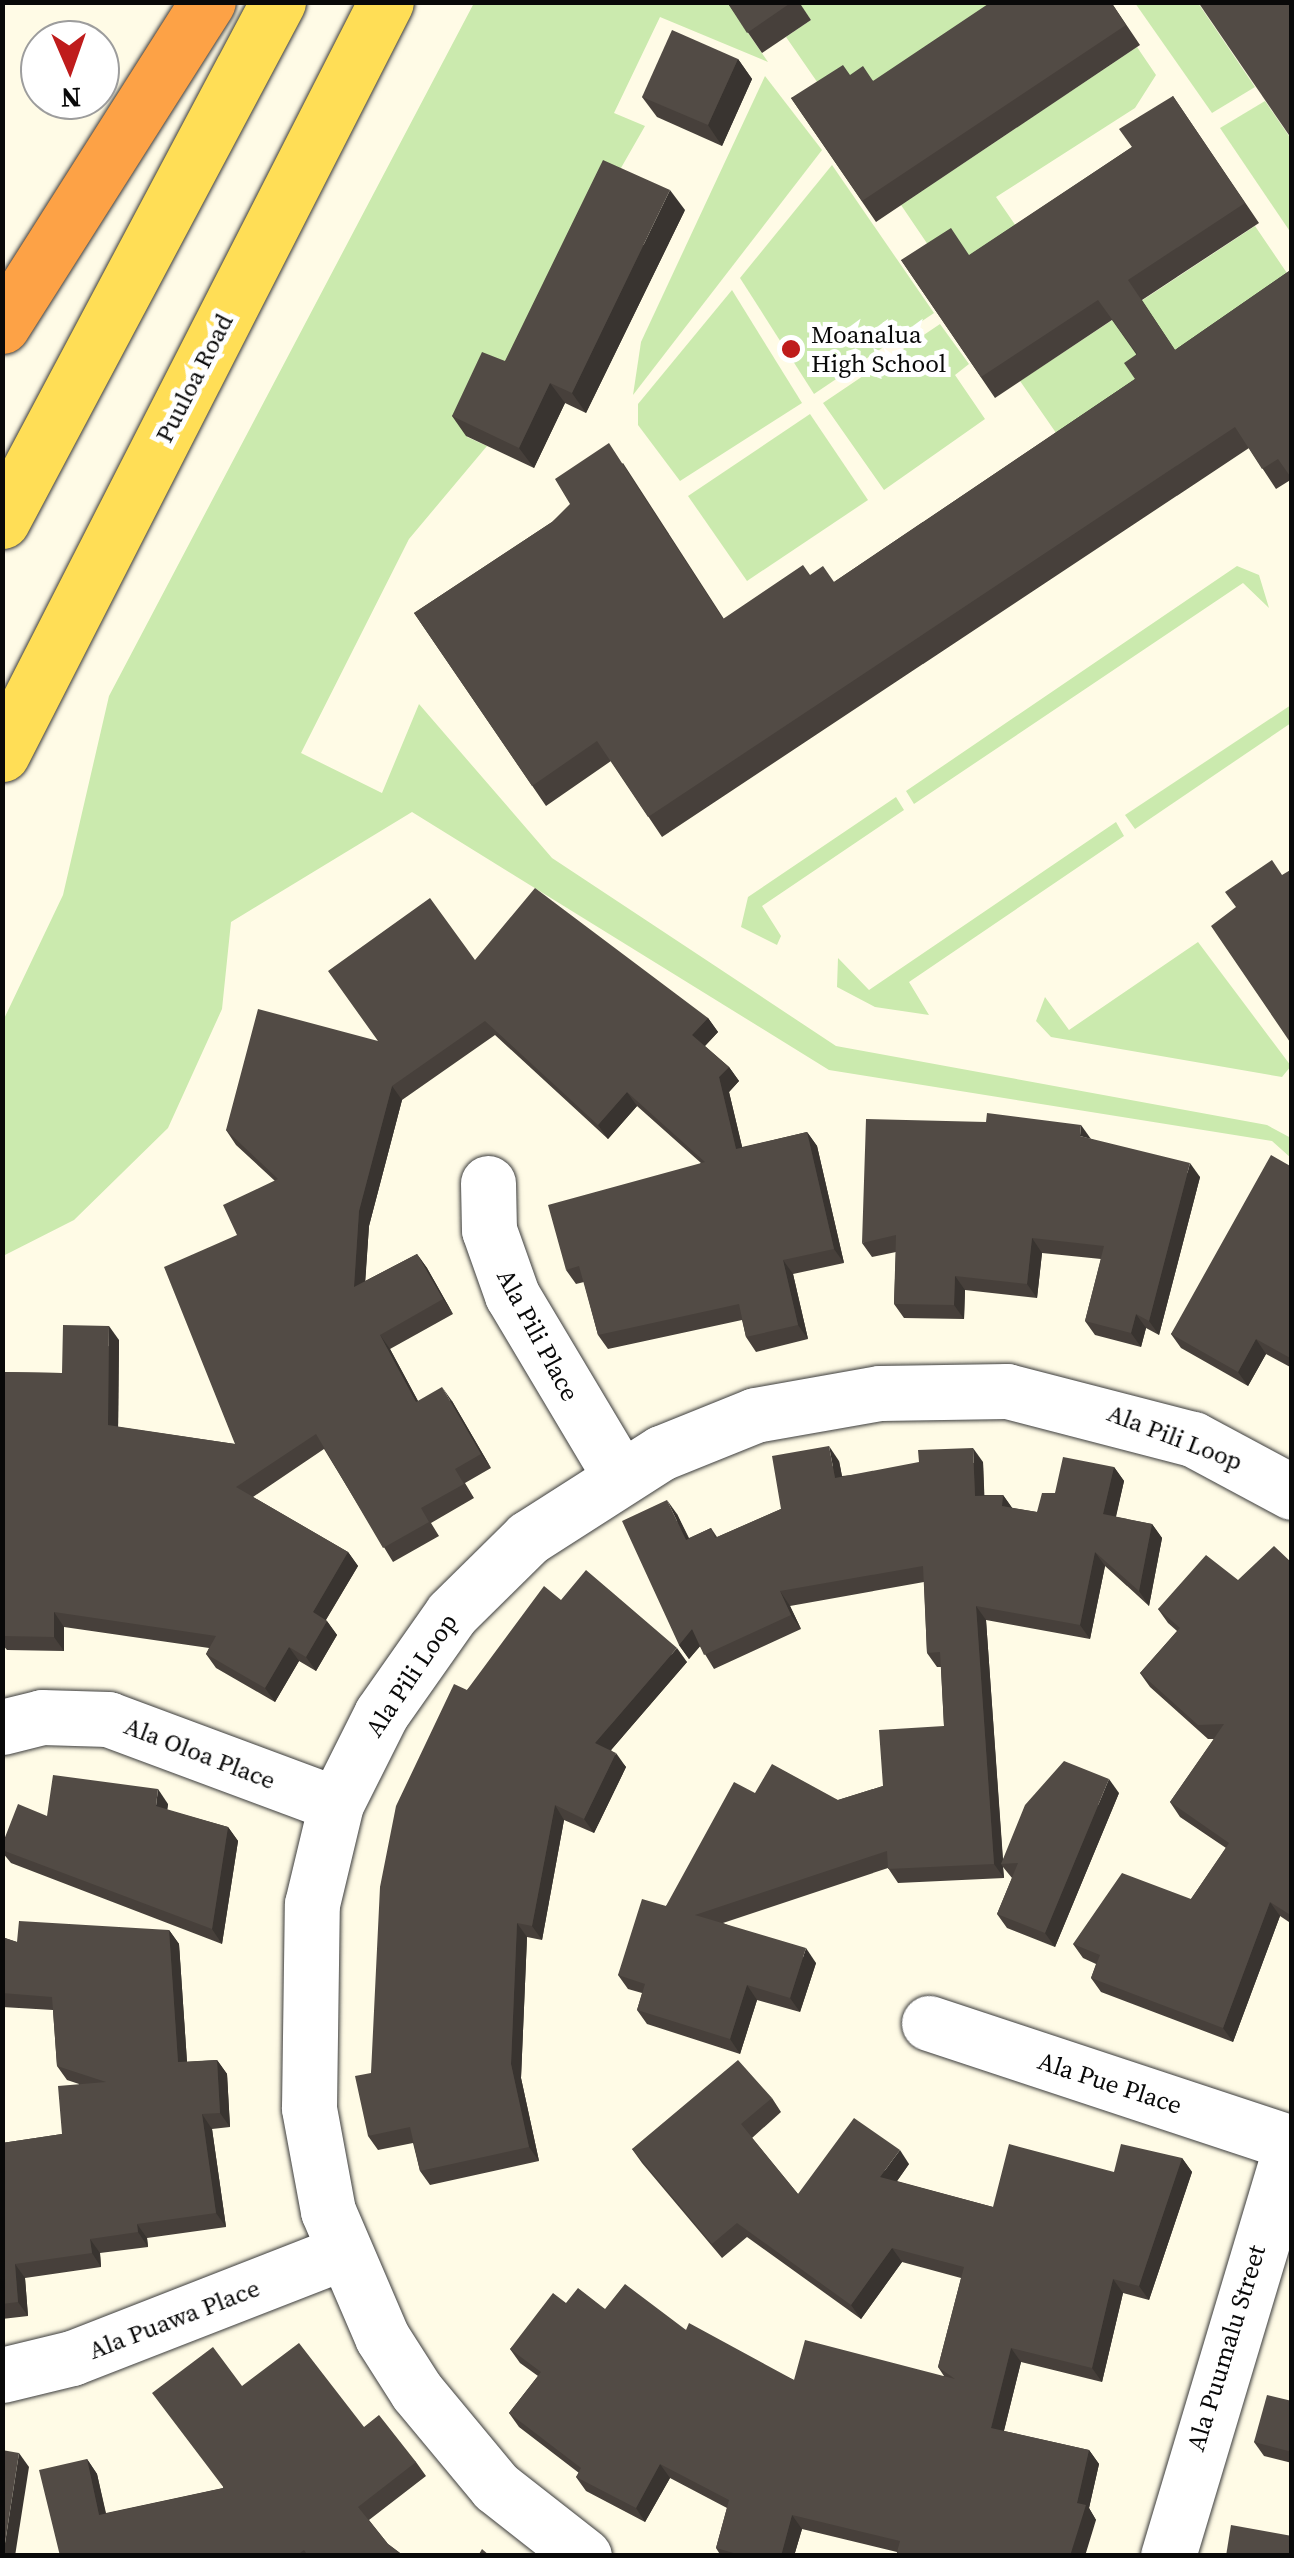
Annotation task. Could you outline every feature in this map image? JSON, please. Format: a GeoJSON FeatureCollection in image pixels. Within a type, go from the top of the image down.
{"type":"FeatureCollection","features":[{"type":"Feature","properties":{"kind":"highway"},"geometry":{"type":"LineString","coordinates":[[2,326],[208,2]]}},
{"type":"Feature","properties":{"kind":"main road"},"geometry":{"type":"LineString","coordinates":[[2,521],[278,2]]}},
{"type":"Feature","properties":{"kind":"main road","name":"Puuloa Road"},"geometry":{"type":"LineString","coordinates":[[2,754],[386,2]]}},
{"type":"Feature","properties":{"kind":"street","name":"Ala Pili Place"},"geometry":{"type":"LineString","coordinates":[[488,1183],[489,1230],[512,1295],[620,1476]]}},
{"type":"Feature","properties":{"kind":"street","name":"Ala Pili Loop"},"geometry":{"type":"LineString","coordinates":[[584,2556],[496,2487],[454,2438],[382,2337],[342,2253],[312,2124],[306,2024],[312,1904],[336,1804],[372,1730],[452,1613],[528,1538],[620,1476],[755,1415],[959,1390],[1076,1402],[1134,1419],[1247,1462],[1292,1492]]}},
{"type":"Feature","properties":{"kind":"street","name":"Ala Oloa Place"},"geometry":{"type":"LineString","coordinates":[[2,1728],[42,1716],[108,1719],[336,1804]]}},
{"type":"Feature","properties":{"kind":"street","name":"Ala Pue Place"},"geometry":{"type":"LineString","coordinates":[[929,2023],[1292,2142]]}},
{"type":"Feature","properties":{"kind":"street","name":"Ala Puumalu Street"},"geometry":{"type":"LineString","coordinates":[[1168,2556],[1292,2142]]}},
{"type":"Feature","properties":{"kind":"street","name":"Ala Puawa Place"},"geometry":{"type":"LineString","coordinates":[[2,2376],[342,2253]]}},
{"type":"Feature","properties":{"kind":"green space"},"geometry":{"type":"Polygon","coordinates":[[[474,3],[745,3],[733,11],[768,62],[660,17],[614,113],[645,126],[467,437],[487,446],[409,539],[301,753],[382,793],[419,704],[552,858],[836,1046],[1267,1125],[1291,1138],[1291,1158],[1272,1141],[829,1070],[412,812],[231,922],[222,1009],[168,1128],[74,1220],[3,1256],[2,1023],[63,895],[109,696],[474,3]]]}},
{"type":"Feature","properties":{"kind":"green space"},"geometry":{"type":"Polygon","coordinates":[[[799,3],[1036,3],[831,102],[786,37],[811,20],[799,3]]]}},
{"type":"Feature","properties":{"kind":"green space"},"geometry":{"type":"Polygon","coordinates":[[[1135,3],[1198,3],[1255,87],[1212,113],[1135,3]]]}},
{"type":"Feature","properties":{"kind":"green space"},"geometry":{"type":"Polygon","coordinates":[[[1137,47],[1156,75],[1135,108],[996,197],[1029,245],[941,264],[901,205],[1137,47]]]}},
{"type":"Feature","properties":{"kind":"green space"},"geometry":{"type":"Polygon","coordinates":[[[765,76],[822,150],[633,395],[641,342],[765,76]]]}},
{"type":"Feature","properties":{"kind":"green space"},"geometry":{"type":"Polygon","coordinates":[[[1265,101],[1291,139],[1291,233],[1220,128],[1265,101]]]}},
{"type":"Feature","properties":{"kind":"green space"},"geometry":{"type":"Polygon","coordinates":[[[832,165],[934,313],[814,394],[740,278],[832,165]]]}},
{"type":"Feature","properties":{"kind":"green space"},"geometry":{"type":"Polygon","coordinates":[[[1255,226],[1291,279],[1151,374],[1070,453],[1020,381],[1255,226]]]}},
{"type":"Feature","properties":{"kind":"green space"},"geometry":{"type":"Polygon","coordinates":[[[732,290],[802,403],[680,481],[638,425],[638,404],[732,290]]]}},
{"type":"Feature","properties":{"kind":"green space"},"geometry":{"type":"Polygon","coordinates":[[[940,324],[969,364],[955,375],[985,419],[884,490],[823,403],[940,324]]]}},
{"type":"Feature","properties":{"kind":"green space"},"geometry":{"type":"Polygon","coordinates":[[[810,414],[868,500],[747,581],[688,496],[810,414]]]}},
{"type":"Feature","properties":{"kind":"green space"},"geometry":{"type":"Polygon","coordinates":[[[1237,566],[1259,575],[1269,608],[1243,583],[914,804],[906,791],[1237,566]]]}},
{"type":"Feature","properties":{"kind":"green space"},"geometry":{"type":"Polygon","coordinates":[[[1291,705],[1291,723],[1135,829],[1125,815],[1291,705]]]}},
{"type":"Feature","properties":{"kind":"green space"},"geometry":{"type":"Polygon","coordinates":[[[896,797],[904,810],[762,906],[781,936],[777,945],[741,927],[748,897],[896,797]]]}},
{"type":"Feature","properties":{"kind":"green space"},"geometry":{"type":"Polygon","coordinates":[[[1116,822],[1124,836],[909,982],[929,1015],[875,1007],[837,987],[838,958],[869,990],[1116,822]]]}},
{"type":"Feature","properties":{"kind":"green space"},"geometry":{"type":"Polygon","coordinates":[[[1198,942],[1291,1066],[1282,1077],[1051,1037],[1036,1021],[1045,997],[1069,1030],[1198,942]]]}},
{"type":"Feature","properties":{"kind":"building"},"geometry":{"type":"Polygon","coordinates":[[[727,2],[792,2],[747,33],[727,2]]]}},
{"type":"Feature","properties":{"kind":"building"},"geometry":{"type":"Polygon","coordinates":[[[991,2],[1111,2],[1126,25],[862,201],[791,98],[843,65],[850,75],[863,66],[873,81],[991,2]]]}},
{"type":"Feature","properties":{"kind":"building"},"geometry":{"type":"Polygon","coordinates":[[[1198,2],[1292,2],[1291,138],[1198,2]]]}},
{"type":"Feature","properties":{"kind":"building"},"geometry":{"type":"Polygon","coordinates":[[[672,30],[738,59],[708,125],[642,97],[672,30]]]}},
{"type":"Feature","properties":{"kind":"building"},"geometry":{"type":"Polygon","coordinates":[[[1173,96],[1245,203],[1128,280],[1175,350],[1292,269],[1292,479],[1278,459],[1262,469],[1235,427],[648,817],[597,741],[532,786],[414,613],[552,522],[570,504],[555,479],[609,443],[723,619],[803,565],[810,575],[823,566],[834,582],[1135,379],[1124,363],[1137,354],[1098,300],[981,377],[901,260],[951,228],[969,255],[1132,147],[1119,129],[1173,96]]]}},
{"type":"Feature","properties":{"kind":"building"},"geometry":{"type":"Polygon","coordinates":[[[603,160],[670,190],[572,393],[550,383],[519,448],[452,416],[482,352],[505,361],[603,160]]]}},
{"type":"Feature","properties":{"kind":"building"},"geometry":{"type":"Polygon","coordinates":[[[1272,860],[1282,875],[1292,869],[1292,1045],[1211,926],[1236,907],[1225,892],[1272,860]]]}},
{"type":"Feature","properties":{"kind":"building"},"geometry":{"type":"Polygon","coordinates":[[[535,888],[708,1018],[692,1035],[729,1067],[719,1077],[736,1149],[807,1132],[834,1249],[783,1260],[798,1325],[746,1337],[739,1304],[598,1335],[579,1266],[566,1270],[548,1205],[705,1162],[627,1092],[598,1125],[485,1021],[392,1086],[359,1211],[354,1287],[417,1254],[443,1299],[380,1335],[416,1402],[442,1387],[481,1454],[455,1469],[464,1484],[421,1508],[429,1522],[383,1548],[316,1434],[236,1487],[348,1552],[313,1612],[327,1621],[306,1657],[289,1647],[265,1688],[206,1654],[216,1636],[54,1612],[54,1637],[2,1636],[2,1372],[62,1373],[63,1325],[109,1326],[108,1425],[235,1444],[164,1267],[237,1235],[223,1205],[278,1179],[226,1130],[258,1009],[378,1041],[328,971],[430,898],[475,960],[535,888]]]}},
{"type":"Feature","properties":{"kind":"building"},"geometry":{"type":"Polygon","coordinates":[[[987,1113],[1081,1125],[1080,1136],[1190,1163],[1149,1321],[1136,1314],[1131,1333],[1085,1321],[1104,1246],[1032,1238],[1027,1284],[955,1276],[954,1305],[894,1304],[896,1235],[862,1243],[866,1119],[986,1122],[987,1113]]]}},
{"type":"Feature","properties":{"kind":"building"},"geometry":{"type":"Polygon","coordinates":[[[1271,1155],[1292,1167],[1292,1359],[1256,1339],[1238,1372],[1171,1334],[1271,1155]]]}},
{"type":"Feature","properties":{"kind":"building"},"geometry":{"type":"Polygon","coordinates":[[[829,1446],[835,1478],[919,1462],[918,1450],[973,1448],[975,1496],[1003,1495],[1002,1506],[1037,1512],[1042,1493],[1055,1493],[1063,1457],[1114,1467],[1103,1514],[1152,1524],[1139,1591],[1095,1552],[1080,1625],[976,1606],[994,1864],[888,1869],[887,1851],[695,1915],[806,1948],[790,1998],[747,1985],[730,2039],[637,2010],[645,1984],[618,1975],[642,1899],[666,1906],[734,1782],[755,1793],[772,1764],[838,1800],[883,1786],[879,1730],[944,1726],[940,1652],[927,1653],[923,1566],[780,1591],[791,1615],[704,1655],[692,1629],[679,1645],[622,1521],[667,1500],[686,1540],[711,1528],[715,1538],[781,1509],[772,1456],[829,1446]]]}},
{"type":"Feature","properties":{"kind":"building"},"geometry":{"type":"Polygon","coordinates":[[[1274,1546],[1292,1563],[1292,1916],[1270,1902],[1223,2028],[1091,1978],[1100,1955],[1073,1944],[1122,1873],[1191,1899],[1229,1843],[1170,1802],[1224,1724],[1198,1725],[1140,1673],[1180,1628],[1158,1609],[1206,1555],[1238,1580],[1274,1546]]]}},
{"type":"Feature","properties":{"kind":"building"},"geometry":{"type":"Polygon","coordinates":[[[586,1570],[677,1648],[595,1743],[616,1753],[584,1819],[555,1805],[532,1926],[517,1923],[511,2064],[529,2147],[420,2171],[410,2127],[368,2136],[355,2076],[371,2073],[380,1887],[396,1806],[454,1684],[467,1690],[544,1586],[561,1600],[586,1570]]]}},
{"type":"Feature","properties":{"kind":"building"},"geometry":{"type":"Polygon","coordinates":[[[1064,1761],[1109,1779],[1045,1933],[997,1914],[1018,1863],[1001,1864],[1025,1805],[1064,1761]]]}},
{"type":"Feature","properties":{"kind":"building"},"geometry":{"type":"Polygon","coordinates":[[[53,1775],[158,1789],[156,1806],[228,1827],[212,1929],[2,1850],[18,1804],[47,1816],[53,1775]]]}},
{"type":"Feature","properties":{"kind":"building"},"geometry":{"type":"Polygon","coordinates":[[[19,1921],[169,1930],[178,2062],[217,2060],[220,2113],[202,2114],[216,2213],[137,2224],[138,2232],[90,2239],[92,2253],[15,2264],[18,2302],[2,2304],[2,2143],[62,2134],[58,2086],[106,2082],[57,2066],[52,1997],[2,1993],[2,1937],[17,1942],[19,1921]]]}},
{"type":"Feature","properties":{"kind":"building"},"geometry":{"type":"Polygon","coordinates":[[[738,2060],[772,2098],[741,2124],[798,2194],[854,2118],[900,2150],[880,2177],[993,2207],[1009,2144],[1114,2172],[1121,2144],[1182,2158],[1139,2286],[1113,2279],[1092,2368],[1011,2348],[991,2428],[1089,2450],[1077,2503],[1086,2505],[1070,2556],[896,2556],[900,2541],[792,2515],[781,2556],[744,2556],[716,2548],[729,2500],[660,2464],[636,2508],[576,2477],[581,2468],[509,2413],[541,2372],[510,2349],[553,2293],[566,2303],[578,2288],[605,2309],[625,2284],[686,2330],[689,2323],[794,2380],[805,2340],[955,2379],[938,2367],[964,2267],[892,2248],[851,2305],[737,2223],[712,2244],[632,2149],[738,2060]]]}},
{"type":"Feature","properties":{"kind":"building"},"geometry":{"type":"Polygon","coordinates":[[[299,2343],[364,2427],[379,2415],[416,2462],[358,2507],[388,2544],[404,2556],[308,2556],[304,2550],[296,2556],[60,2556],[39,2470],[87,2459],[99,2515],[224,2488],[152,2393],[213,2347],[242,2386],[299,2343]]]}},
{"type":"Feature","properties":{"kind":"building"},"geometry":{"type":"Polygon","coordinates":[[[1267,2395],[1292,2401],[1292,2452],[1254,2442],[1267,2395]]]}},
{"type":"Feature","properties":{"kind":"building"},"geometry":{"type":"Polygon","coordinates":[[[2,2450],[19,2453],[3,2556],[2,2556],[2,2450]]]}},
{"type":"Feature","properties":{"kind":"building"},"geometry":{"type":"Polygon","coordinates":[[[1231,2525],[1292,2536],[1292,2556],[1226,2556],[1231,2525]]]}},
{"type":"Feature","properties":{"kind":"place","name":"Moanalua High School"},"geometry":{"type":"Point","coordinates":[791,349]}}]}
